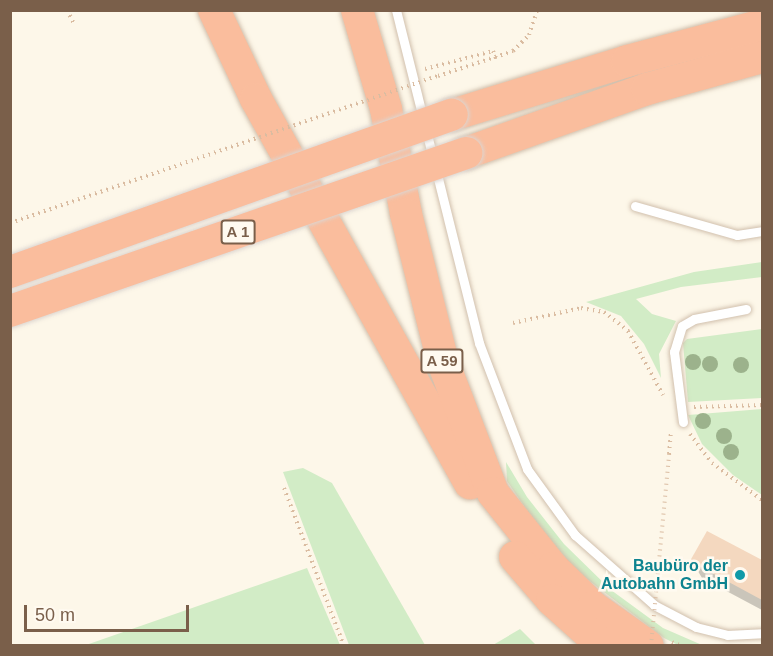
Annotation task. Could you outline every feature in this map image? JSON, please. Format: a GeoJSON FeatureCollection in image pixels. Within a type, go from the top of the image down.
{"type":"FeatureCollection","features":[{"type":"Feature","properties":{"kind":"highway"},"geometry":{"type":"LineString","coordinates":[[214,10],[256,99],[478,498]]}},
{"type":"Feature","properties":{"kind":"highway","name":"A 59"},"geometry":{"type":"LineString","coordinates":[[339,10],[428,358],[478,498],[521,565],[552,600],[603,645]]}},
{"type":"Feature","properties":{"kind":"highway","name":"A 59"},"geometry":{"type":"LineString","coordinates":[[357,10],[386,109],[406,214],[443,362],[493,493],[553,568],[593,607],[649,645]]}},
{"type":"Feature","properties":{"kind":"highway","name":"A 1"},"geometry":{"type":"LineString","coordinates":[[10,272],[452,115],[627,61],[762,25]]}},
{"type":"Feature","properties":{"kind":"highway","name":"A 1"},"geometry":{"type":"LineString","coordinates":[[10,310],[647,89],[762,57]]}},
{"type":"Feature","properties":{"kind":"lane"},"geometry":{"type":"LineString","coordinates":[[396,10],[479,343],[527,470],[575,535],[654,605],[696,627],[727,635],[762,633]]}},
{"type":"Feature","properties":{"kind":"lane"},"geometry":{"type":"LineString","coordinates":[[636,206],[737,235],[762,231]]}},
{"type":"Feature","properties":{"kind":"lane"},"geometry":{"type":"LineString","coordinates":[[683,422],[674,352],[682,326],[694,319],[746,309]]}},
{"type":"Feature","properties":{"kind":"path"},"geometry":{"type":"LineString","coordinates":[[67,10],[74,24]]}},
{"type":"Feature","properties":{"kind":"path"},"geometry":{"type":"LineString","coordinates":[[10,224],[496,58],[513,51],[529,34],[537,10]]}},
{"type":"Feature","properties":{"kind":"path"},"geometry":{"type":"LineString","coordinates":[[419,70],[493,51],[496,58]]}},
{"type":"Feature","properties":{"kind":"path"},"geometry":{"type":"LineString","coordinates":[[513,323],[580,308],[610,315],[639,347],[668,403]]}},
{"type":"Feature","properties":{"kind":"path"},"geometry":{"type":"LineString","coordinates":[[681,408],[762,405]]}},
{"type":"Feature","properties":{"kind":"path"},"geometry":{"type":"LineString","coordinates":[[683,422],[712,463],[762,500]]}},
{"type":"Feature","properties":{"kind":"path"},"geometry":{"type":"LineString","coordinates":[[649,645],[672,423]]}},
{"type":"Feature","properties":{"kind":"path"},"geometry":{"type":"LineString","coordinates":[[284,488],[344,645]]}},
{"type":"Feature","properties":{"kind":"green space"},"geometry":{"type":"Polygon","coordinates":[[[762,262],[762,277],[681,287],[636,299],[652,314],[676,321],[659,354],[661,378],[644,344],[621,316],[586,302],[694,272],[762,262]]]}},
{"type":"Feature","properties":{"kind":"green space"},"geometry":{"type":"Polygon","coordinates":[[[762,329],[762,398],[688,402],[683,343],[687,339],[762,329]]]}},
{"type":"Feature","properties":{"kind":"green space"},"geometry":{"type":"Polygon","coordinates":[[[762,409],[762,495],[733,475],[702,444],[688,415],[762,409]]]}},
{"type":"Feature","properties":{"kind":"green space"},"geometry":{"type":"Polygon","coordinates":[[[506,462],[527,497],[564,544],[611,590],[663,628],[702,645],[678,645],[664,638],[578,572],[539,528],[507,481],[506,462]]]}},
{"type":"Feature","properties":{"kind":"green space"},"geometry":{"type":"Polygon","coordinates":[[[303,468],[332,483],[425,645],[349,645],[283,472],[303,468]]]}},
{"type":"Feature","properties":{"kind":"green space"},"geometry":{"type":"Polygon","coordinates":[[[307,568],[340,645],[86,645],[307,568]]]}},
{"type":"Feature","properties":{"kind":"green space"},"geometry":{"type":"Polygon","coordinates":[[[520,629],[536,645],[493,645],[520,629]]]}},
{"type":"Feature","properties":{"kind":"building","name":"Baubüro der Autobahn GmbH"},"geometry":{"type":"Polygon","coordinates":[[[707,531],[762,560],[762,600],[690,561],[707,531]]]}},
{"type":"Feature","properties":{"kind":"place","name":"Baubüro der Autobahn GmbH"},"geometry":{"type":"Point","coordinates":[740,575]}}]}
